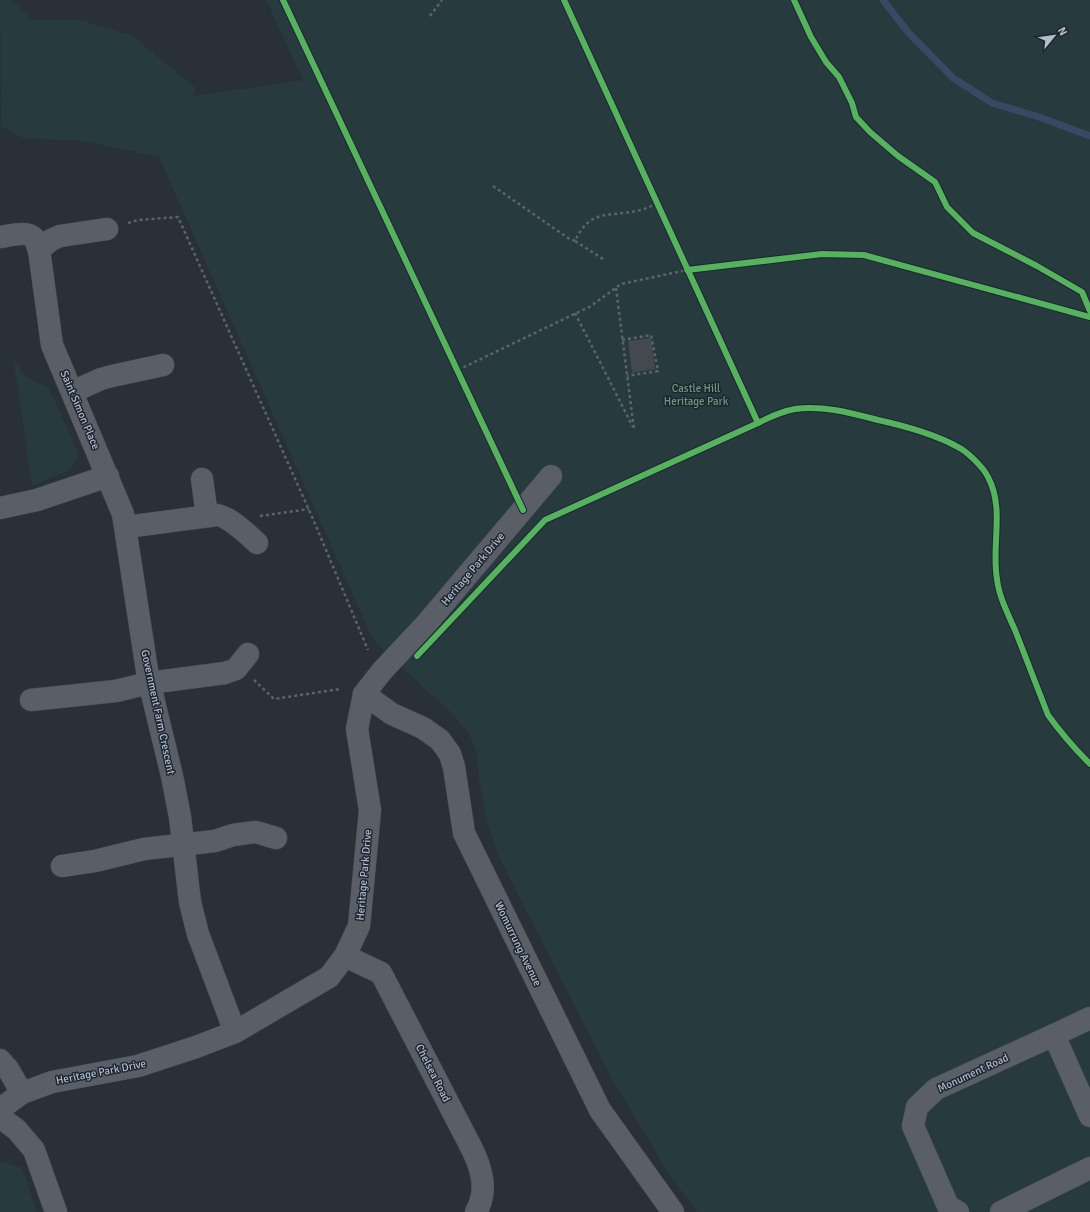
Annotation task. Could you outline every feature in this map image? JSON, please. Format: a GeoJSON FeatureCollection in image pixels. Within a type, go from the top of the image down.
{"type":"FeatureCollection","features":[{"type":"Feature","properties":{"kind":"street"},"geometry":{"type":"LineString","coordinates":[[0,237],[26,234],[33,237],[39,250],[51,240],[60,236],[107,229]]}},
{"type":"Feature","properties":{"kind":"street","name":"Saint Simon Place"},"geometry":{"type":"LineString","coordinates":[[39,250],[52,345],[108,476]]}},
{"type":"Feature","properties":{"kind":"street"},"geometry":{"type":"LineString","coordinates":[[72,392],[100,379],[163,365]]}},
{"type":"Feature","properties":{"kind":"street"},"geometry":{"type":"LineString","coordinates":[[0,508],[37,500],[108,476]]}},
{"type":"Feature","properties":{"kind":"street","name":"Government Farm Crescent"},"geometry":{"type":"LineString","coordinates":[[108,476],[123,514],[126,527],[149,683],[172,776],[180,817],[182,845],[190,902],[194,918],[235,1032]]}},
{"type":"Feature","properties":{"kind":"street","name":"Heritage Park Drive"},"geometry":{"type":"LineString","coordinates":[[0,1109],[22,1094],[52,1082],[138,1066],[190,1050],[235,1032],[329,977],[345,956],[359,926],[370,810],[357,729],[364,694],[427,623],[551,476]]}},
{"type":"Feature","properties":{"kind":"street"},"geometry":{"type":"LineString","coordinates":[[202,479],[207,516]]}},
{"type":"Feature","properties":{"kind":"street"},"geometry":{"type":"LineString","coordinates":[[126,527],[221,515],[258,543]]}},
{"type":"Feature","properties":{"kind":"street"},"geometry":{"type":"LineString","coordinates":[[31,700],[116,691],[149,683],[225,673],[232,671],[244,660]]}},
{"type":"Feature","properties":{"kind":"street","name":"Womurrung Avenue"},"geometry":{"type":"LineString","coordinates":[[364,694],[392,714],[423,728],[440,740],[450,754],[454,767],[464,833],[600,1110],[673,1212]]}},
{"type":"Feature","properties":{"kind":"street"},"geometry":{"type":"LineString","coordinates":[[62,866],[95,861],[144,849],[215,841],[233,835],[256,832],[276,838]]}},
{"type":"Feature","properties":{"kind":"street","name":"Chelsea Road"},"geometry":{"type":"LineString","coordinates":[[345,956],[381,973],[467,1138],[479,1164],[483,1182],[480,1206],[476,1212]]}},
{"type":"Feature","properties":{"kind":"street","name":"Monument Road"},"geometry":{"type":"LineString","coordinates":[[958,1212],[948,1206],[913,1126],[917,1107],[936,1089],[1090,1018]]}},
{"type":"Feature","properties":{"kind":"street"},"geometry":{"type":"LineString","coordinates":[[1054,1035],[1090,1116]]}},
{"type":"Feature","properties":{"kind":"street"},"geometry":{"type":"LineString","coordinates":[[0,1060],[8,1070],[22,1094]]}},
{"type":"Feature","properties":{"kind":"street"},"geometry":{"type":"LineString","coordinates":[[0,1117],[17,1130],[34,1150],[56,1212]]}},
{"type":"Feature","properties":{"kind":"street"},"geometry":{"type":"LineString","coordinates":[[1001,1212],[1090,1168]]}},
{"type":"Feature","properties":{"kind":"path"},"geometry":{"type":"LineString","coordinates":[[430,16],[442,0]]}},
{"type":"Feature","properties":{"kind":"path"},"geometry":{"type":"LineString","coordinates":[[564,0],[758,423]]}},
{"type":"Feature","properties":{"kind":"path"},"geometry":{"type":"LineString","coordinates":[[794,0],[811,37],[826,62],[839,77],[852,103],[856,117],[870,132],[898,156],[935,182],[947,208],[973,233],[1037,266],[1082,292],[1090,311]]}},
{"type":"Feature","properties":{"kind":"path"},"geometry":{"type":"LineString","coordinates":[[493,186],[568,238],[603,259]]}},
{"type":"Feature","properties":{"kind":"path"},"geometry":{"type":"LineString","coordinates":[[575,241],[582,227],[589,221],[609,214],[640,210],[657,203]]}},
{"type":"Feature","properties":{"kind":"path"},"geometry":{"type":"LineString","coordinates":[[107,229],[138,220],[178,217],[309,509],[368,650]]}},
{"type":"Feature","properties":{"kind":"path"},"geometry":{"type":"LineString","coordinates":[[458,370],[591,306],[622,284],[687,270],[822,254],[864,255],[1090,317]]}},
{"type":"Feature","properties":{"kind":"path"},"geometry":{"type":"LineString","coordinates":[[575,313],[634,429],[616,288]]}},
{"type":"Feature","properties":{"kind":"path"},"geometry":{"type":"LineString","coordinates":[[622,340],[652,335],[658,371],[627,376]]}},
{"type":"Feature","properties":{"kind":"path"},"geometry":{"type":"LineString","coordinates":[[540,526],[545,520],[778,414],[794,409],[823,408],[901,425],[935,436],[958,446],[982,468],[988,477],[996,499],[996,578],[1003,602],[1048,715],[1068,741],[1090,764]]}},
{"type":"Feature","properties":{"kind":"path"},"geometry":{"type":"LineString","coordinates":[[230,521],[309,509]]}},
{"type":"Feature","properties":{"kind":"path"},"geometry":{"type":"LineString","coordinates":[[244,660],[274,698],[340,689]]}},
{"type":"Feature","properties":{"kind":"green space","name":"Castle Hill Heritage Park"},"geometry":{"type":"Polygon","coordinates":[[[0,0],[12,0],[32,20],[81,20],[132,36],[196,88],[193,96],[303,80],[266,0],[1090,0],[1090,1212],[697,1212],[669,1174],[614,1083],[498,855],[486,819],[476,751],[468,732],[449,710],[373,640],[159,157],[82,141],[23,138],[1,126],[0,0]]]}},
{"type":"Feature","properties":{"kind":"green space"},"geometry":{"type":"Polygon","coordinates":[[[13,356],[24,375],[49,389],[78,452],[77,460],[69,470],[32,486],[13,356]]]}},
{"type":"Feature","properties":{"kind":"green space"},"geometry":{"type":"Polygon","coordinates":[[[4,1162],[22,1168],[37,1212],[0,1212],[0,1163],[4,1162]]]}},
{"type":"Feature","properties":{"kind":"building"},"geometry":{"type":"Polygon","coordinates":[[[651,338],[655,369],[632,373],[628,341],[651,338]]]}},
{"type":"Feature","properties":{"kind":"waterway"},"geometry":{"type":"LineString","coordinates":[[883,0],[908,32],[953,78],[992,103],[1039,117],[1090,136]]}},
{"type":"Feature","properties":{"kind":"cycle path"},"geometry":{"type":"LineString","coordinates":[[283,0],[523,510]]}},
{"type":"Feature","properties":{"kind":"cycle path"},"geometry":{"type":"LineString","coordinates":[[417,656],[545,520],[758,423],[564,0]]}},
{"type":"Feature","properties":{"kind":"cycle path"},"geometry":{"type":"LineString","coordinates":[[794,0],[811,37],[826,62],[839,77],[852,103],[856,117],[870,132],[898,156],[935,182],[947,207],[973,233],[1037,266],[1082,292],[1090,311]]}},
{"type":"Feature","properties":{"kind":"cycle path"},"geometry":{"type":"LineString","coordinates":[[687,270],[822,254],[864,255],[1090,317]]}},
{"type":"Feature","properties":{"kind":"cycle path"},"geometry":{"type":"LineString","coordinates":[[758,423],[772,416],[795,409],[816,408],[837,410],[918,430],[947,441],[960,448],[974,460],[988,477],[996,502],[996,566],[998,586],[1004,605],[1048,715],[1090,764]]}}]}
